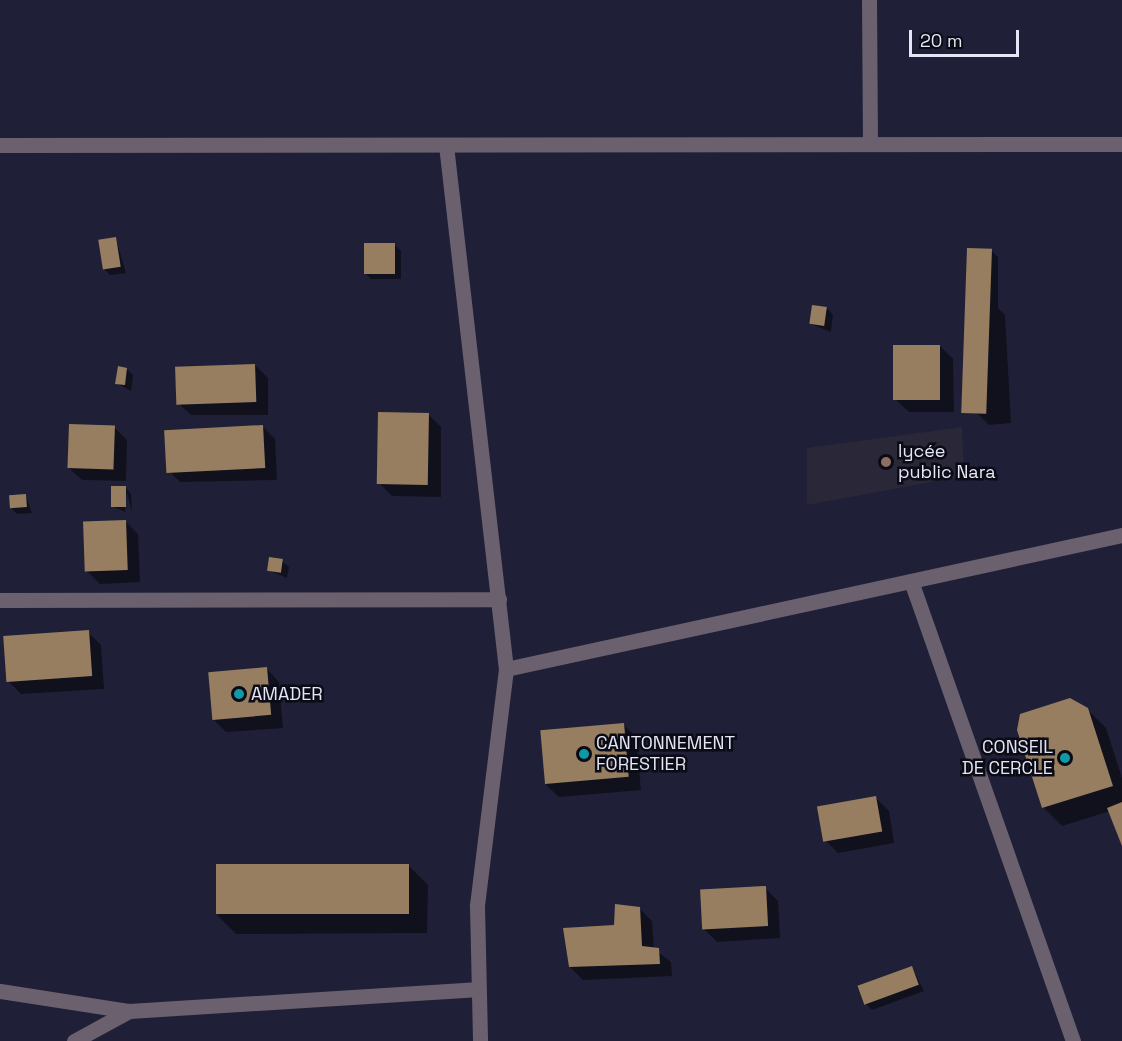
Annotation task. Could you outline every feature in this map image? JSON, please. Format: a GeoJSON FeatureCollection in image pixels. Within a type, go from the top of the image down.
{"type":"FeatureCollection","features":[{"type":"Feature","properties":{"kind":"street"},"geometry":{"type":"LineString","coordinates":[[869,0],[870,144]]}},
{"type":"Feature","properties":{"kind":"street"},"geometry":{"type":"LineString","coordinates":[[0,145],[1122,144]]}},
{"type":"Feature","properties":{"kind":"street"},"geometry":{"type":"LineString","coordinates":[[446,145],[506,669],[477,906],[475,989],[480,1041]]}},
{"type":"Feature","properties":{"kind":"street"},"geometry":{"type":"LineString","coordinates":[[506,669],[1122,535]]}},
{"type":"Feature","properties":{"kind":"street"},"geometry":{"type":"LineString","coordinates":[[911,581],[1073,1041]]}},
{"type":"Feature","properties":{"kind":"street"},"geometry":{"type":"LineString","coordinates":[[0,600],[499,599]]}},
{"type":"Feature","properties":{"kind":"street"},"geometry":{"type":"LineString","coordinates":[[0,991],[129,1011],[475,989]]}},
{"type":"Feature","properties":{"kind":"street"},"geometry":{"type":"LineString","coordinates":[[74,1041],[129,1011]]}},
{"type":"Feature","properties":{"kind":"shaded area","name":"lycée public Nara"},"geometry":{"type":"Polygon","coordinates":[[[962,427],[964,476],[807,505],[807,448],[962,427]]]}},
{"type":"Feature","properties":{"kind":"building"},"geometry":{"type":"Polygon","coordinates":[[[116,237],[121,267],[103,269],[98,240],[116,237]]]}},
{"type":"Feature","properties":{"kind":"building"},"geometry":{"type":"Polygon","coordinates":[[[364,243],[395,243],[395,274],[364,274],[364,243]]]}},
{"type":"Feature","properties":{"kind":"building"},"geometry":{"type":"Polygon","coordinates":[[[967,248],[992,249],[986,414],[961,413],[967,248]]]}},
{"type":"Feature","properties":{"kind":"building"},"geometry":{"type":"Polygon","coordinates":[[[812,305],[827,307],[824,326],[809,324],[812,305]]]}},
{"type":"Feature","properties":{"kind":"building"},"geometry":{"type":"Polygon","coordinates":[[[893,345],[940,345],[940,400],[893,400],[893,345]]]}},
{"type":"Feature","properties":{"kind":"building"},"geometry":{"type":"Polygon","coordinates":[[[255,364],[256,402],[176,405],[175,367],[255,364]]]}},
{"type":"Feature","properties":{"kind":"building"},"geometry":{"type":"Polygon","coordinates":[[[118,366],[127,368],[125,385],[115,384],[118,366]]]}},
{"type":"Feature","properties":{"kind":"building"},"geometry":{"type":"Polygon","coordinates":[[[378,412],[429,413],[428,485],[377,484],[378,412]]]}},
{"type":"Feature","properties":{"kind":"building"},"geometry":{"type":"Polygon","coordinates":[[[69,424],[115,426],[113,470],[67,468],[69,424]]]}},
{"type":"Feature","properties":{"kind":"building"},"geometry":{"type":"Polygon","coordinates":[[[263,425],[265,468],[166,473],[164,430],[263,425]]]}},
{"type":"Feature","properties":{"kind":"building"},"geometry":{"type":"Polygon","coordinates":[[[111,486],[126,486],[126,507],[111,507],[111,486]]]}},
{"type":"Feature","properties":{"kind":"building"},"geometry":{"type":"Polygon","coordinates":[[[26,494],[27,507],[10,508],[9,495],[26,494]]]}},
{"type":"Feature","properties":{"kind":"building"},"geometry":{"type":"Polygon","coordinates":[[[126,520],[128,570],[85,571],[83,522],[126,520]]]}},
{"type":"Feature","properties":{"kind":"building"},"geometry":{"type":"Polygon","coordinates":[[[269,557],[283,559],[281,573],[267,571],[269,557]]]}},
{"type":"Feature","properties":{"kind":"building"},"geometry":{"type":"Polygon","coordinates":[[[89,630],[92,676],[6,682],[3,636],[89,630]]]}},
{"type":"Feature","properties":{"kind":"building","name":"AMADER"},"geometry":{"type":"Polygon","coordinates":[[[267,667],[271,715],[212,720],[208,672],[267,667]]]}},
{"type":"Feature","properties":{"kind":"building","name":"CONSEIL DE CERCLE"},"geometry":{"type":"Polygon","coordinates":[[[1070,698],[1088,708],[1113,786],[1042,808],[1017,730],[1020,714],[1070,698]]]}},
{"type":"Feature","properties":{"kind":"building","name":"CANTONNEMENT FORESTIER"},"geometry":{"type":"Polygon","coordinates":[[[624,723],[629,777],[545,784],[540,730],[624,723]]]}},
{"type":"Feature","properties":{"kind":"building"},"geometry":{"type":"Polygon","coordinates":[[[876,796],[882,831],[823,842],[817,806],[876,796]]]}},
{"type":"Feature","properties":{"kind":"building"},"geometry":{"type":"Polygon","coordinates":[[[1122,802],[1122,846],[1107,808],[1122,802]]]}},
{"type":"Feature","properties":{"kind":"building"},"geometry":{"type":"Polygon","coordinates":[[[216,864],[409,864],[409,914],[216,914],[216,864]]]}},
{"type":"Feature","properties":{"kind":"building"},"geometry":{"type":"Polygon","coordinates":[[[766,886],[768,926],[702,929],[700,889],[766,886]]]}},
{"type":"Feature","properties":{"kind":"building"},"geometry":{"type":"Polygon","coordinates":[[[615,904],[640,907],[642,946],[659,948],[660,964],[569,967],[563,928],[614,925],[615,904]]]}},
{"type":"Feature","properties":{"kind":"building"},"geometry":{"type":"Polygon","coordinates":[[[912,966],[919,985],[864,1005],[857,986],[912,966]]]}},
{"type":"Feature","properties":{"kind":"place","name":"lycée public Nara"},"geometry":{"type":"Point","coordinates":[886,462]}},
{"type":"Feature","properties":{"kind":"place","name":"AMADER"},"geometry":{"type":"Point","coordinates":[239,694]}},
{"type":"Feature","properties":{"kind":"place","name":"CANTONNEMENT FORESTIER"},"geometry":{"type":"Point","coordinates":[584,754]}},
{"type":"Feature","properties":{"kind":"place","name":"CONSEIL DE CERCLE"},"geometry":{"type":"Point","coordinates":[1065,758]}}]}
